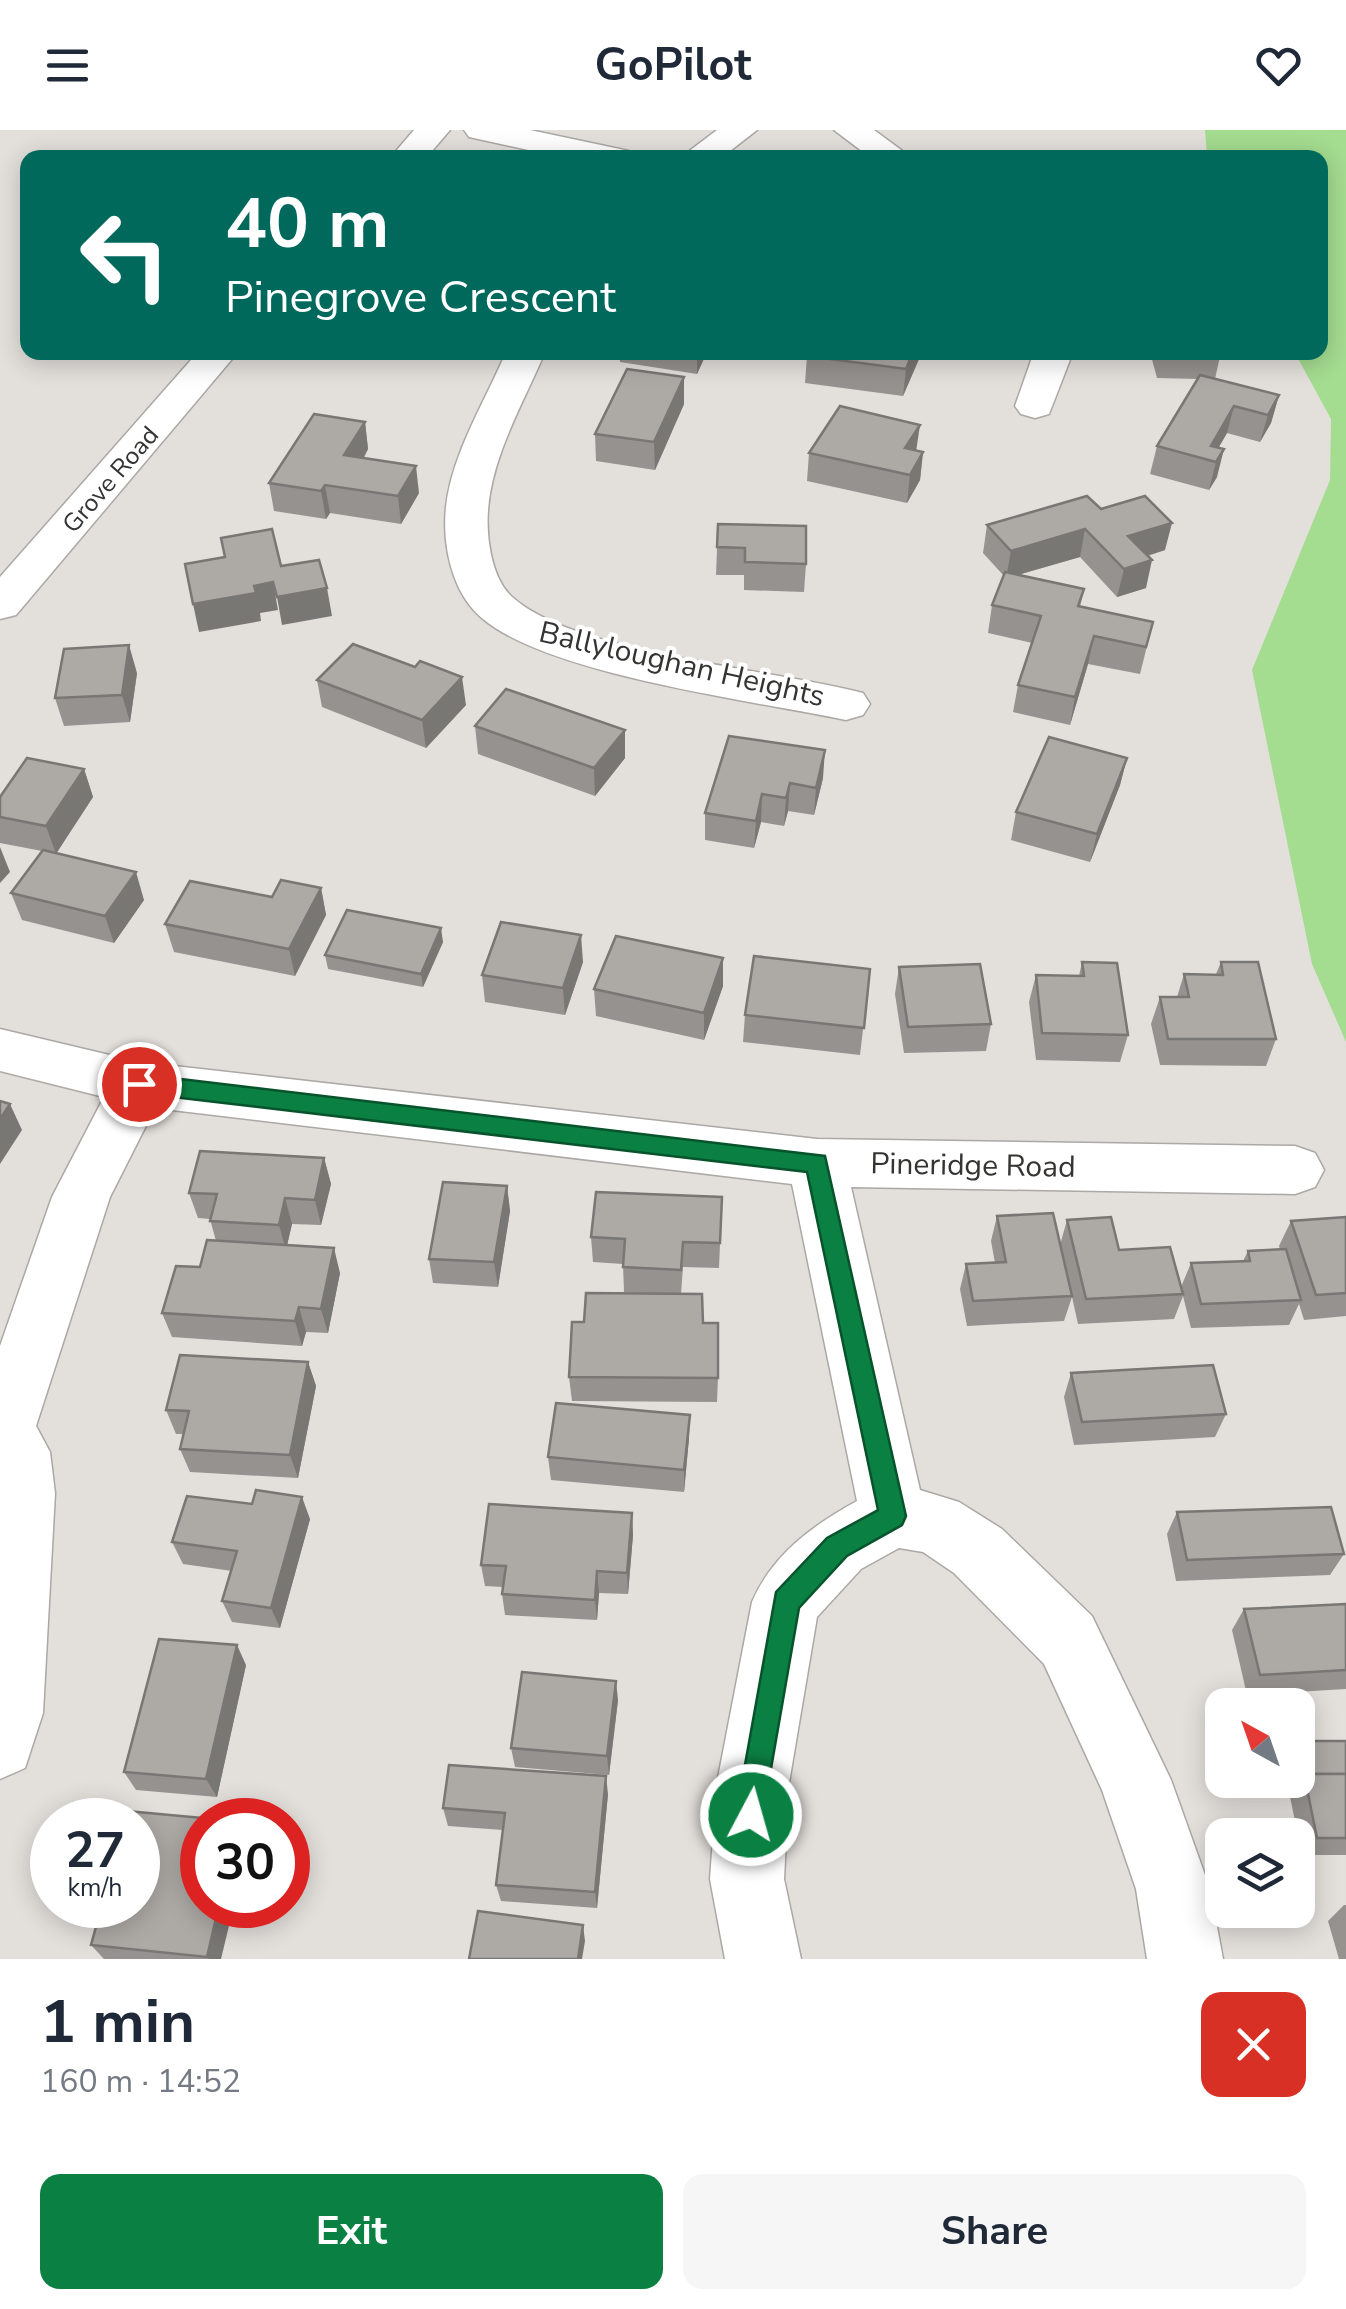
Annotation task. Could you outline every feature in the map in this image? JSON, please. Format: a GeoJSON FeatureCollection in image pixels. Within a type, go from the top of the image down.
{"type":"FeatureCollection","features":[{"type":"Feature","properties":{"kind":"street"},"geometry":{"type":"LineString","coordinates":[[414,150],[433,130]]}},
{"type":"Feature","properties":{"kind":"street"},"geometry":{"type":"LineString","coordinates":[[481,130],[578,150]]}},
{"type":"Feature","properties":{"kind":"street"},"geometry":{"type":"LineString","coordinates":[[709,150],[740,130]]}},
{"type":"Feature","properties":{"kind":"street"},"geometry":{"type":"LineString","coordinates":[[852,130],[883,150]]}},
{"type":"Feature","properties":{"kind":"street","name":"Grove Road"},"geometry":{"type":"LineString","coordinates":[[0,605],[212,360]]}},
{"type":"Feature","properties":{"kind":"street","name":"Ballyloughan Heights"},"geometry":{"type":"LineString","coordinates":[[523,360],[467,508],[474,569],[486,596],[510,618],[559,642],[846,704]]}},
{"type":"Feature","properties":{"kind":"street"},"geometry":{"type":"LineString","coordinates":[[1035,406],[1051,360]]}},
{"type":"Feature","properties":{"kind":"street","name":"Pineridge Road"},"geometry":{"type":"LineString","coordinates":[[0,1050],[139,1084],[817,1163],[1295,1170]]}},
{"type":"Feature","properties":{"kind":"street"},"geometry":{"type":"LineString","coordinates":[[0,1743],[8,1713],[22,1493],[18,1452],[0,1434],[81,1197],[139,1084]]}},
{"type":"Feature","properties":{"kind":"street"},"geometry":{"type":"LineString","coordinates":[[817,1163],[893,1516]]}},
{"type":"Feature","properties":{"kind":"street"},"geometry":{"type":"LineString","coordinates":[[763,1959],[747,1879],[752,1802],[786,1602],[837,1547],[893,1516],[936,1524],[978,1551],[1068,1640],[1135,1780],[1172,1889],[1184,1959]]}},
{"type":"Feature","properties":{"kind":"green space"},"geometry":{"type":"Polygon","coordinates":[[[1205,130],[1346,130],[1346,1042],[1312,964],[1252,670],[1330,480],[1331,419],[1299,360],[1328,360],[1328,150],[1206,150],[1205,130]]]}},
{"type":"Feature","properties":{"kind":"building"},"geometry":{"type":"Polygon","coordinates":[[[837,360],[910,360],[906,369],[837,360]]]}},
{"type":"Feature","properties":{"kind":"building"},"geometry":{"type":"Polygon","coordinates":[[[627,369],[684,377],[654,442],[595,434],[627,369]]]}},
{"type":"Feature","properties":{"kind":"building"},"geometry":{"type":"Polygon","coordinates":[[[1200,375],[1279,395],[1268,415],[1234,406],[1211,446],[1224,449],[1216,462],[1157,446],[1200,375]]]}},
{"type":"Feature","properties":{"kind":"building"},"geometry":{"type":"Polygon","coordinates":[[[840,406],[920,425],[905,448],[923,452],[910,475],[809,453],[840,406]]]}},
{"type":"Feature","properties":{"kind":"building"},"geometry":{"type":"Polygon","coordinates":[[[314,414],[365,422],[344,455],[416,466],[398,496],[325,485],[321,491],[269,483],[314,414]]]}},
{"type":"Feature","properties":{"kind":"building"},"geometry":{"type":"Polygon","coordinates":[[[1087,496],[1101,509],[1145,496],[1172,523],[1128,536],[1152,560],[1124,569],[1085,529],[1011,551],[987,525],[1087,496]]]}},
{"type":"Feature","properties":{"kind":"building"},"geometry":{"type":"Polygon","coordinates":[[[718,524],[806,526],[806,564],[745,562],[745,548],[717,547],[718,524]]]}},
{"type":"Feature","properties":{"kind":"building"},"geometry":{"type":"Polygon","coordinates":[[[272,529],[281,566],[319,560],[327,588],[277,597],[273,582],[254,586],[256,593],[193,604],[185,564],[225,557],[221,538],[272,529]]]}},
{"type":"Feature","properties":{"kind":"building"},"geometry":{"type":"Polygon","coordinates":[[[1005,572],[1084,589],[1078,606],[1153,622],[1146,647],[1094,636],[1075,697],[1018,685],[1041,616],[992,605],[1005,572]]]}},
{"type":"Feature","properties":{"kind":"building"},"geometry":{"type":"Polygon","coordinates":[[[353,644],[415,667],[420,661],[462,677],[422,720],[317,680],[353,644]]]}},
{"type":"Feature","properties":{"kind":"building"},"geometry":{"type":"Polygon","coordinates":[[[129,645],[122,695],[55,698],[64,649],[129,645]]]}},
{"type":"Feature","properties":{"kind":"building"},"geometry":{"type":"Polygon","coordinates":[[[506,689],[625,730],[594,768],[475,726],[506,689]]]}},
{"type":"Feature","properties":{"kind":"building"},"geometry":{"type":"Polygon","coordinates":[[[729,736],[825,750],[816,788],[790,783],[786,798],[762,794],[756,821],[705,813],[729,736]]]}},
{"type":"Feature","properties":{"kind":"building"},"geometry":{"type":"Polygon","coordinates":[[[1049,737],[1127,758],[1097,834],[1016,812],[1049,737]]]}},
{"type":"Feature","properties":{"kind":"building"},"geometry":{"type":"Polygon","coordinates":[[[27,758],[84,769],[46,826],[0,817],[0,797],[27,758]]]}},
{"type":"Feature","properties":{"kind":"building"},"geometry":{"type":"Polygon","coordinates":[[[43,850],[136,872],[105,916],[11,893],[43,850]]]}},
{"type":"Feature","properties":{"kind":"building"},"geometry":{"type":"Polygon","coordinates":[[[281,880],[321,888],[289,949],[165,924],[190,881],[272,897],[281,880]]]}},
{"type":"Feature","properties":{"kind":"building"},"geometry":{"type":"Polygon","coordinates":[[[347,910],[441,928],[421,974],[325,955],[347,910]]]}},
{"type":"Feature","properties":{"kind":"building"},"geometry":{"type":"Polygon","coordinates":[[[501,922],[581,935],[563,988],[482,975],[501,922]]]}},
{"type":"Feature","properties":{"kind":"building"},"geometry":{"type":"Polygon","coordinates":[[[616,936],[723,958],[704,1013],[594,989],[616,936]]]}},
{"type":"Feature","properties":{"kind":"building"},"geometry":{"type":"Polygon","coordinates":[[[754,956],[870,969],[864,1028],[745,1015],[754,956]]]}},
{"type":"Feature","properties":{"kind":"building"},"geometry":{"type":"Polygon","coordinates":[[[1082,962],[1117,963],[1128,1035],[1042,1033],[1036,975],[1084,976],[1082,962]]]}},
{"type":"Feature","properties":{"kind":"building"},"geometry":{"type":"Polygon","coordinates":[[[1221,962],[1258,962],[1276,1039],[1168,1039],[1160,997],[1189,997],[1184,974],[1223,975],[1221,962]]]}},
{"type":"Feature","properties":{"kind":"building"},"geometry":{"type":"Polygon","coordinates":[[[980,964],[991,1024],[908,1027],[899,967],[980,964]]]}},
{"type":"Feature","properties":{"kind":"building"},"geometry":{"type":"Polygon","coordinates":[[[0,1101],[10,1104],[0,1119],[0,1101]]]}},
{"type":"Feature","properties":{"kind":"building"},"geometry":{"type":"Polygon","coordinates":[[[200,1151],[324,1158],[315,1200],[285,1198],[279,1225],[210,1221],[217,1194],[189,1193],[200,1151]]]}},
{"type":"Feature","properties":{"kind":"building"},"geometry":{"type":"Polygon","coordinates":[[[443,1182],[507,1186],[494,1262],[429,1259],[443,1182]]]}},
{"type":"Feature","properties":{"kind":"building"},"geometry":{"type":"Polygon","coordinates":[[[596,1192],[722,1197],[720,1243],[683,1242],[681,1270],[623,1267],[625,1239],[591,1237],[596,1192]]]}},
{"type":"Feature","properties":{"kind":"building"},"geometry":{"type":"Polygon","coordinates":[[[1053,1213],[1072,1296],[973,1301],[966,1264],[1006,1262],[997,1216],[1053,1213]]]}},
{"type":"Feature","properties":{"kind":"building"},"geometry":{"type":"Polygon","coordinates":[[[1111,1217],[1119,1250],[1170,1247],[1183,1294],[1086,1299],[1067,1220],[1111,1217]]]}},
{"type":"Feature","properties":{"kind":"building"},"geometry":{"type":"Polygon","coordinates":[[[1346,1217],[1346,1293],[1316,1295],[1291,1221],[1346,1217]]]}},
{"type":"Feature","properties":{"kind":"building"},"geometry":{"type":"Polygon","coordinates":[[[207,1240],[334,1248],[321,1309],[299,1307],[295,1321],[162,1313],[176,1266],[200,1267],[207,1240]]]}},
{"type":"Feature","properties":{"kind":"building"},"geometry":{"type":"Polygon","coordinates":[[[1286,1249],[1301,1300],[1201,1304],[1191,1263],[1250,1261],[1248,1251],[1286,1249]]]}},
{"type":"Feature","properties":{"kind":"building"},"geometry":{"type":"Polygon","coordinates":[[[586,1293],[702,1294],[703,1323],[718,1323],[718,1378],[569,1377],[572,1322],[584,1322],[586,1293]]]}},
{"type":"Feature","properties":{"kind":"building"},"geometry":{"type":"Polygon","coordinates":[[[180,1355],[308,1362],[290,1455],[180,1449],[189,1411],[166,1410],[180,1355]]]}},
{"type":"Feature","properties":{"kind":"building"},"geometry":{"type":"Polygon","coordinates":[[[1213,1365],[1226,1414],[1082,1422],[1071,1373],[1213,1365]]]}},
{"type":"Feature","properties":{"kind":"building"},"geometry":{"type":"Polygon","coordinates":[[[556,1403],[690,1415],[684,1470],[548,1457],[556,1403]]]}},
{"type":"Feature","properties":{"kind":"building"},"geometry":{"type":"Polygon","coordinates":[[[256,1490],[302,1497],[271,1608],[222,1601],[237,1551],[172,1542],[187,1496],[252,1504],[256,1490]]]}},
{"type":"Feature","properties":{"kind":"building"},"geometry":{"type":"Polygon","coordinates":[[[489,1504],[632,1513],[627,1573],[597,1571],[595,1600],[502,1594],[506,1566],[481,1565],[489,1504]]]}},
{"type":"Feature","properties":{"kind":"building"},"geometry":{"type":"Polygon","coordinates":[[[1331,1507],[1344,1554],[1187,1560],[1177,1512],[1331,1507]]]}},
{"type":"Feature","properties":{"kind":"building"},"geometry":{"type":"Polygon","coordinates":[[[1346,1604],[1346,1670],[1260,1675],[1244,1609],[1346,1604]]]}},
{"type":"Feature","properties":{"kind":"building"},"geometry":{"type":"Polygon","coordinates":[[[159,1639],[237,1645],[206,1779],[124,1772],[159,1639]]]}},
{"type":"Feature","properties":{"kind":"building"},"geometry":{"type":"Polygon","coordinates":[[[522,1672],[616,1681],[607,1756],[511,1748],[522,1672]]]}},
{"type":"Feature","properties":{"kind":"building"},"geometry":{"type":"Polygon","coordinates":[[[1315,1741],[1346,1741],[1346,1774],[1315,1774],[1315,1741]]]}},
{"type":"Feature","properties":{"kind":"building"},"geometry":{"type":"Polygon","coordinates":[[[449,1765],[606,1776],[595,1892],[496,1885],[505,1813],[443,1808],[449,1765]]]}},
{"type":"Feature","properties":{"kind":"building"},"geometry":{"type":"Polygon","coordinates":[[[1315,1774],[1346,1774],[1346,1838],[1317,1838],[1309,1798],[1315,1798],[1315,1774]]]}},
{"type":"Feature","properties":{"kind":"building"},"geometry":{"type":"Polygon","coordinates":[[[160,1814],[180,1816],[180,1928],[214,1928],[207,1957],[91,1945],[96,1928],[160,1928],[160,1814]]]}},
{"type":"Feature","properties":{"kind":"building"},"geometry":{"type":"Polygon","coordinates":[[[478,1911],[583,1925],[578,1959],[469,1959],[478,1911]]]}},
{"type":"Feature","properties":{"kind":"route"},"geometry":{"type":"LineString","coordinates":[[139,1084],[817,1163],[893,1516],[837,1547],[786,1602],[753,1783],[751,1815]]}}]}
